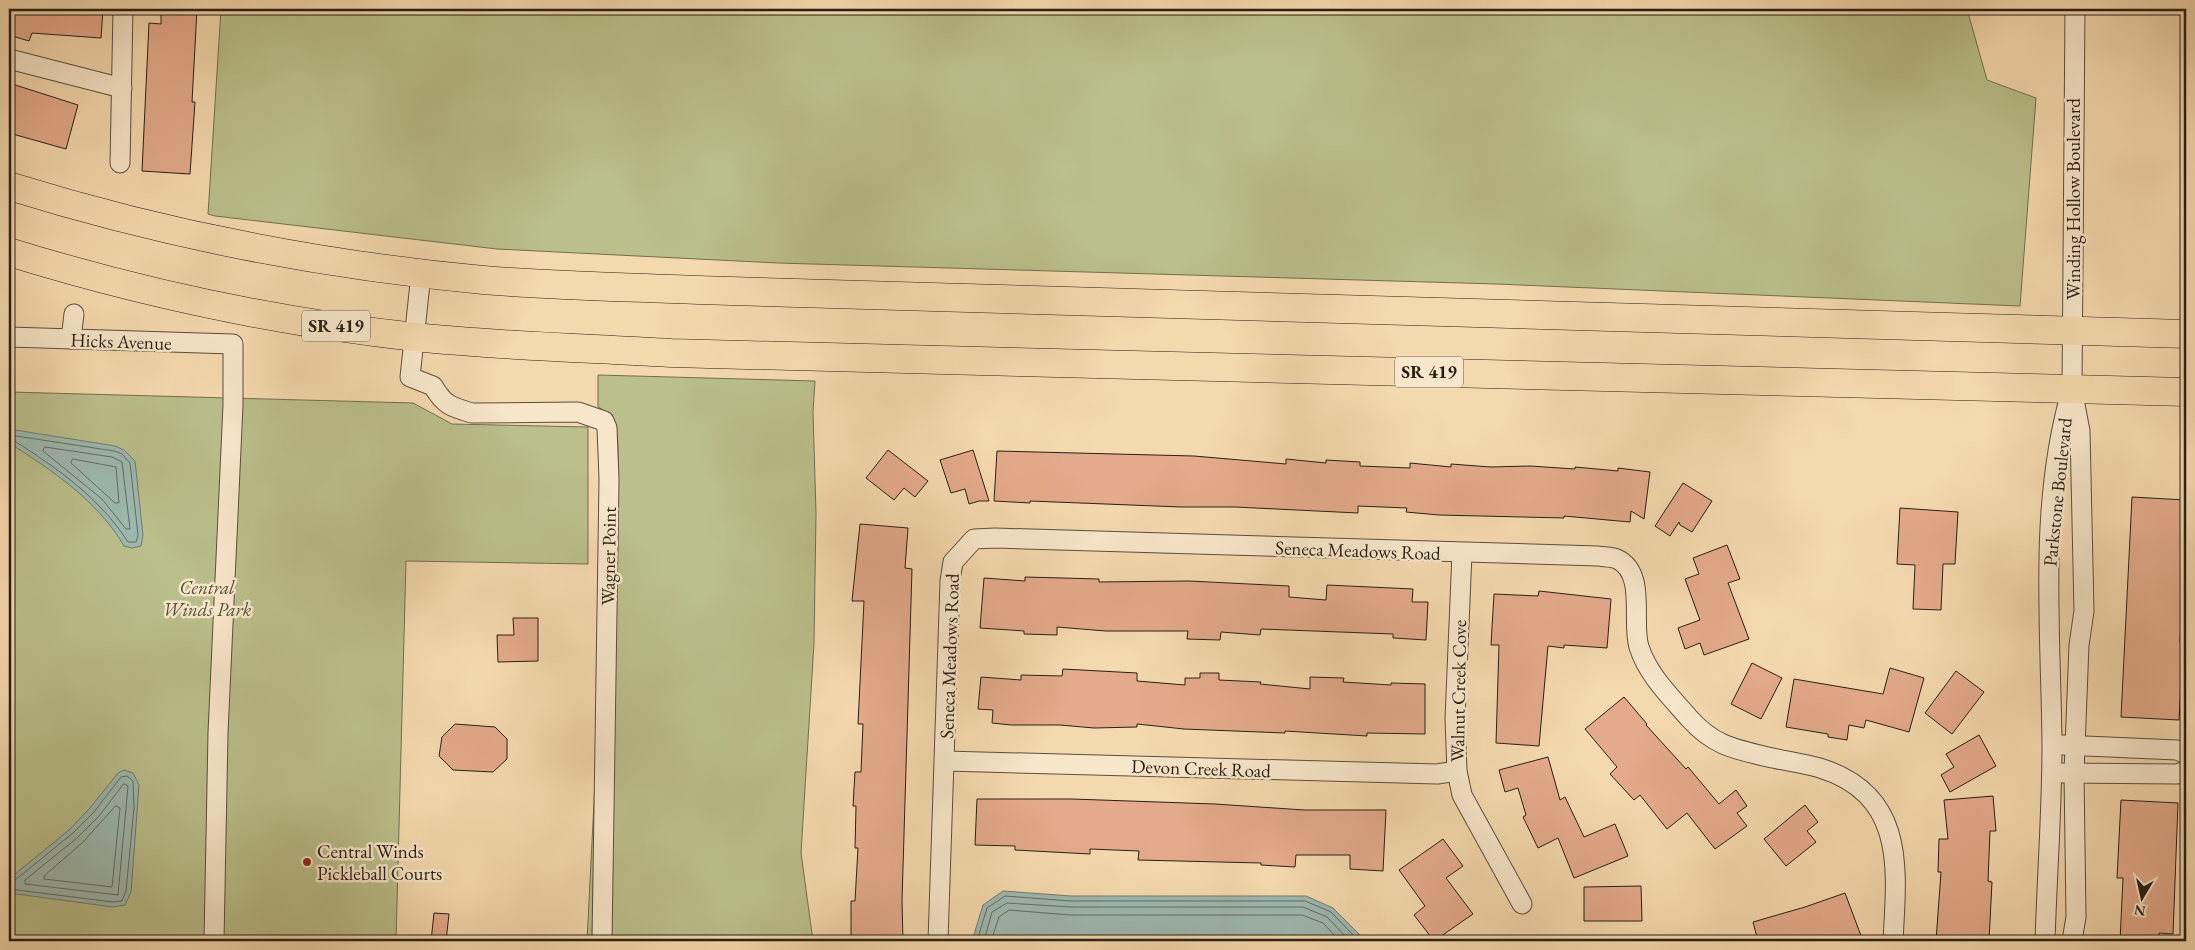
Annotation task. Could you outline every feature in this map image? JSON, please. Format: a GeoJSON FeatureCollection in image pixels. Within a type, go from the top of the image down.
{"type":"FeatureCollection","features":[{"type":"Feature","properties":{"kind":"main road"},"geometry":{"type":"LineString","coordinates":[[9,186],[108,215],[191,235],[267,250],[421,274],[538,283],[698,290],[2186,334]]}},
{"type":"Feature","properties":{"kind":"main road","name":"SR 419"},"geometry":{"type":"LineString","coordinates":[[9,252],[115,282],[185,299],[271,316],[414,337],[540,347],[671,353],[2186,392]]}},
{"type":"Feature","properties":{"kind":"street"},"geometry":{"type":"LineString","coordinates":[[120,163],[123,9]]}},
{"type":"Feature","properties":{"kind":"street","name":"Winding Hollow Boulevard"},"geometry":{"type":"LineString","coordinates":[[2072,388],[2075,9]]}},
{"type":"Feature","properties":{"kind":"street"},"geometry":{"type":"LineString","coordinates":[[9,59],[122,88]]}},
{"type":"Feature","properties":{"kind":"street"},"geometry":{"type":"LineString","coordinates":[[414,337],[421,274]]}},
{"type":"Feature","properties":{"kind":"street"},"geometry":{"type":"LineString","coordinates":[[71,339],[74,314]]}},
{"type":"Feature","properties":{"kind":"street","name":"Hicks Avenue"},"geometry":{"type":"LineString","coordinates":[[9,337],[233,344],[233,405],[218,733],[214,941]]}},
{"type":"Feature","properties":{"kind":"street","name":"Wagner Point"},"geometry":{"type":"LineString","coordinates":[[414,337],[410,377],[433,386],[441,400],[455,408],[472,413],[490,414],[578,412],[604,421],[607,428],[609,479],[602,941]]}},
{"type":"Feature","properties":{"kind":"street","name":"Parkstone Boulevard"},"geometry":{"type":"LineString","coordinates":[[2045,941],[2052,773],[2047,551],[2060,430],[2072,388]]}},
{"type":"Feature","properties":{"kind":"street","name":"Parkstone Boulevard"},"geometry":{"type":"LineString","coordinates":[[2072,388],[2080,431],[2084,611],[2079,645],[2074,773],[2076,917],[2072,941]]}},
{"type":"Feature","properties":{"kind":"street","name":"Seneca Meadows Road"},"geometry":{"type":"LineString","coordinates":[[938,941],[950,581],[953,562],[974,539],[1598,556],[1617,559],[1626,565],[1634,579],[1637,596],[1635,623],[1642,654],[1648,669],[1699,729],[1714,742],[1735,750],[1820,768],[1846,779],[1872,798],[1887,823],[1895,852],[1897,880],[1893,941]]}},
{"type":"Feature","properties":{"kind":"street","name":"Walnut Creek Cove"},"geometry":{"type":"LineString","coordinates":[[1462,553],[1455,719],[1457,771],[1462,795],[1522,904]]}},
{"type":"Feature","properties":{"kind":"street"},"geometry":{"type":"LineString","coordinates":[[2052,744],[2164,749],[2177,750],[2186,754]]}},
{"type":"Feature","properties":{"kind":"street"},"geometry":{"type":"LineString","coordinates":[[2164,749],[2164,774]]}},
{"type":"Feature","properties":{"kind":"street","name":"Devon Creek Road"},"geometry":{"type":"LineString","coordinates":[[945,761],[1437,774],[1457,771]]}},
{"type":"Feature","properties":{"kind":"street"},"geometry":{"type":"LineString","coordinates":[[2052,773],[2177,774],[2186,771]]}},
{"type":"Feature","properties":{"kind":"green space"},"geometry":{"type":"Polygon","coordinates":[[[221,9],[1967,9],[1987,80],[2036,98],[2020,306],[1496,284],[778,263],[497,249],[215,216],[208,214],[221,9]]]}},
{"type":"Feature","properties":{"kind":"green space"},"geometry":{"type":"Polygon","coordinates":[[[598,375],[815,381],[813,412],[816,513],[814,643],[801,853],[813,941],[611,941],[618,448],[612,420],[598,407],[598,375]]]}},
{"type":"Feature","properties":{"kind":"green space","name":"Central Winds Park"},"geometry":{"type":"Polygon","coordinates":[[[9,392],[413,403],[452,424],[588,427],[588,564],[406,561],[396,941],[9,941],[9,392]]]}},
{"type":"Feature","properties":{"kind":"green space"},"geometry":{"type":"Polygon","coordinates":[[[596,762],[592,941],[587,941],[596,762]]]}},
{"type":"Feature","properties":{"kind":"water"},"geometry":{"type":"Polygon","coordinates":[[[9,429],[115,446],[124,450],[135,461],[143,535],[141,546],[132,548],[124,546],[88,501],[41,464],[9,443],[9,429]]]}},
{"type":"Feature","properties":{"kind":"water"},"geometry":{"type":"Polygon","coordinates":[[[124,770],[133,773],[139,785],[131,892],[125,905],[113,907],[9,893],[9,879],[69,830],[90,808],[118,773],[124,770]]]}},
{"type":"Feature","properties":{"kind":"water"},"geometry":{"type":"Polygon","coordinates":[[[1003,891],[1071,896],[1306,896],[1333,908],[1366,941],[972,941],[983,905],[1003,891]]]}},
{"type":"Feature","properties":{"kind":"building"},"geometry":{"type":"Polygon","coordinates":[[[9,9],[103,9],[101,38],[32,33],[29,41],[9,35],[9,9]]]}},
{"type":"Feature","properties":{"kind":"building"},"geometry":{"type":"Polygon","coordinates":[[[161,9],[197,9],[192,102],[195,102],[190,174],[142,171],[149,23],[161,24],[161,9]]]}},
{"type":"Feature","properties":{"kind":"building"},"geometry":{"type":"Polygon","coordinates":[[[9,83],[78,105],[66,149],[9,133],[9,83]]]}},
{"type":"Feature","properties":{"kind":"building"},"geometry":{"type":"Polygon","coordinates":[[[888,450],[928,481],[915,497],[904,488],[894,500],[866,478],[888,450]]]}},
{"type":"Feature","properties":{"kind":"building"},"geometry":{"type":"Polygon","coordinates":[[[973,450],[989,501],[969,504],[965,489],[951,493],[940,460],[973,450]]]}},
{"type":"Feature","properties":{"kind":"building"},"geometry":{"type":"Polygon","coordinates":[[[997,451],[1194,456],[1286,464],[1286,459],[1326,463],[1326,460],[1360,462],[1360,466],[1410,468],[1410,463],[1451,467],[1451,464],[1491,467],[1530,466],[1575,469],[1575,467],[1618,471],[1618,468],[1650,472],[1644,519],[1631,511],[1630,522],[1564,516],[1564,518],[1439,515],[1406,512],[1407,508],[1358,506],[1358,513],[1235,507],[1181,507],[1030,501],[1030,503],[994,501],[997,451]]]}},
{"type":"Feature","properties":{"kind":"building"},"geometry":{"type":"Polygon","coordinates":[[[1683,483],[1712,501],[1692,532],[1680,525],[1679,522],[1670,536],[1655,526],[1683,483]]]}},
{"type":"Feature","properties":{"kind":"building"},"geometry":{"type":"Polygon","coordinates":[[[2132,497],[2186,500],[2180,642],[2183,643],[2179,720],[2121,717],[2132,497]]]}},
{"type":"Feature","properties":{"kind":"building"},"geometry":{"type":"Polygon","coordinates":[[[1900,508],[1958,512],[1955,564],[1943,564],[1941,610],[1913,609],[1915,565],[1897,564],[1900,508]]]}},
{"type":"Feature","properties":{"kind":"building"},"geometry":{"type":"Polygon","coordinates":[[[860,524],[908,528],[905,568],[912,569],[902,901],[903,941],[851,941],[851,901],[855,901],[858,848],[855,848],[856,806],[853,806],[855,772],[861,772],[863,724],[858,724],[864,601],[852,601],[860,524]]]}},
{"type":"Feature","properties":{"kind":"building"},"geometry":{"type":"Polygon","coordinates":[[[1727,545],[1740,579],[1728,583],[1749,639],[1704,655],[1700,643],[1685,649],[1678,628],[1700,620],[1685,579],[1699,574],[1693,558],[1727,545]]]}},
{"type":"Feature","properties":{"kind":"building"},"geometry":{"type":"Polygon","coordinates":[[[1025,577],[1099,579],[1099,582],[1189,581],[1289,586],[1289,597],[1326,600],[1327,585],[1413,589],[1412,602],[1428,602],[1426,640],[1393,638],[1393,634],[1261,629],[1260,635],[1221,632],[1220,640],[1187,639],[1188,631],[1106,631],[1057,627],[1057,635],[1024,634],[1024,631],[980,628],[984,578],[1025,581],[1025,577]]]}},
{"type":"Feature","properties":{"kind":"building"},"geometry":{"type":"Polygon","coordinates":[[[1539,591],[1611,599],[1607,648],[1564,645],[1564,648],[1548,646],[1539,746],[1496,743],[1499,645],[1491,645],[1494,594],[1538,596],[1539,591]]]}},
{"type":"Feature","properties":{"kind":"building"},"geometry":{"type":"Polygon","coordinates":[[[513,618],[538,618],[538,661],[498,662],[497,635],[514,635],[513,618]]]}},
{"type":"Feature","properties":{"kind":"building"},"geometry":{"type":"Polygon","coordinates":[[[1752,663],[1782,678],[1761,719],[1731,704],[1752,663]]]}},
{"type":"Feature","properties":{"kind":"building"},"geometry":{"type":"Polygon","coordinates":[[[1890,668],[1924,678],[1909,732],[1866,720],[1864,728],[1849,725],[1847,740],[1828,737],[1828,734],[1786,727],[1794,679],[1883,694],[1890,668]]]}},
{"type":"Feature","properties":{"kind":"building"},"geometry":{"type":"Polygon","coordinates":[[[1063,669],[1137,673],[1137,681],[1185,685],[1185,678],[1200,678],[1200,673],[1219,673],[1219,680],[1261,682],[1260,684],[1310,689],[1310,677],[1344,678],[1343,682],[1391,685],[1391,683],[1425,684],[1425,734],[1367,733],[1367,736],[1285,731],[1285,733],[1184,729],[1137,724],[1137,727],[1094,728],[1060,725],[1011,725],[992,723],[993,710],[978,709],[981,677],[1021,680],[1021,675],[1062,676],[1063,669]]]}},
{"type":"Feature","properties":{"kind":"building"},"geometry":{"type":"Polygon","coordinates":[[[1956,671],[1984,692],[1952,734],[1925,713],[1956,671]]]}},
{"type":"Feature","properties":{"kind":"building"},"geometry":{"type":"Polygon","coordinates":[[[1624,697],[1646,725],[1686,769],[1688,767],[1719,804],[1736,790],[1747,806],[1737,813],[1747,826],[1715,849],[1687,813],[1667,829],[1640,795],[1634,800],[1610,774],[1617,767],[1585,729],[1624,697]]]}},
{"type":"Feature","properties":{"kind":"building"},"geometry":{"type":"Polygon","coordinates":[[[455,724],[495,727],[507,739],[507,759],[493,772],[453,770],[439,756],[442,737],[455,724]]]}},
{"type":"Feature","properties":{"kind":"building"},"geometry":{"type":"Polygon","coordinates":[[[1979,735],[1996,766],[1950,792],[1941,775],[1954,767],[1946,754],[1979,735]]]}},
{"type":"Feature","properties":{"kind":"building"},"geometry":{"type":"Polygon","coordinates":[[[1548,757],[1560,800],[1565,797],[1584,837],[1615,824],[1628,856],[1574,878],[1558,838],[1538,848],[1523,817],[1526,815],[1518,788],[1505,792],[1499,770],[1548,757]]]}},
{"type":"Feature","properties":{"kind":"building"},"geometry":{"type":"Polygon","coordinates":[[[1993,796],[1996,831],[1990,831],[1988,881],[1992,882],[1989,941],[1936,941],[1941,872],[1938,872],[1939,839],[1948,839],[1944,800],[1993,796]]]}},
{"type":"Feature","properties":{"kind":"building"},"geometry":{"type":"Polygon","coordinates":[[[977,799],[1072,799],[1215,804],[1304,810],[1386,810],[1383,871],[1350,869],[1350,855],[1296,855],[1295,867],[1261,865],[1261,863],[1138,860],[1139,851],[1090,849],[1090,854],[1015,850],[1015,846],[975,845],[977,799]]]}},
{"type":"Feature","properties":{"kind":"building"},"geometry":{"type":"Polygon","coordinates":[[[2121,800],[2178,803],[2173,934],[2159,933],[2159,941],[2120,941],[2123,878],[2117,878],[2121,800]]]}},
{"type":"Feature","properties":{"kind":"building"},"geometry":{"type":"Polygon","coordinates":[[[1805,805],[1818,822],[1807,831],[1816,842],[1786,866],[1764,839],[1805,805]]]}},
{"type":"Feature","properties":{"kind":"building"},"geometry":{"type":"Polygon","coordinates":[[[1443,839],[1463,866],[1446,878],[1473,914],[1434,941],[1414,915],[1425,906],[1399,870],[1443,839]]]}},
{"type":"Feature","properties":{"kind":"building"},"geometry":{"type":"Polygon","coordinates":[[[1641,886],[1642,921],[1584,921],[1584,887],[1641,886]]]}},
{"type":"Feature","properties":{"kind":"building"},"geometry":{"type":"Polygon","coordinates":[[[1845,893],[1863,941],[1758,941],[1753,922],[1845,893]]]}},
{"type":"Feature","properties":{"kind":"building"},"geometry":{"type":"Polygon","coordinates":[[[434,913],[449,914],[446,941],[431,941],[434,913]]]}},
{"type":"Feature","properties":{"kind":"place","name":"Central Winds Pickleball Courts"},"geometry":{"type":"Point","coordinates":[307,862]}}]}
